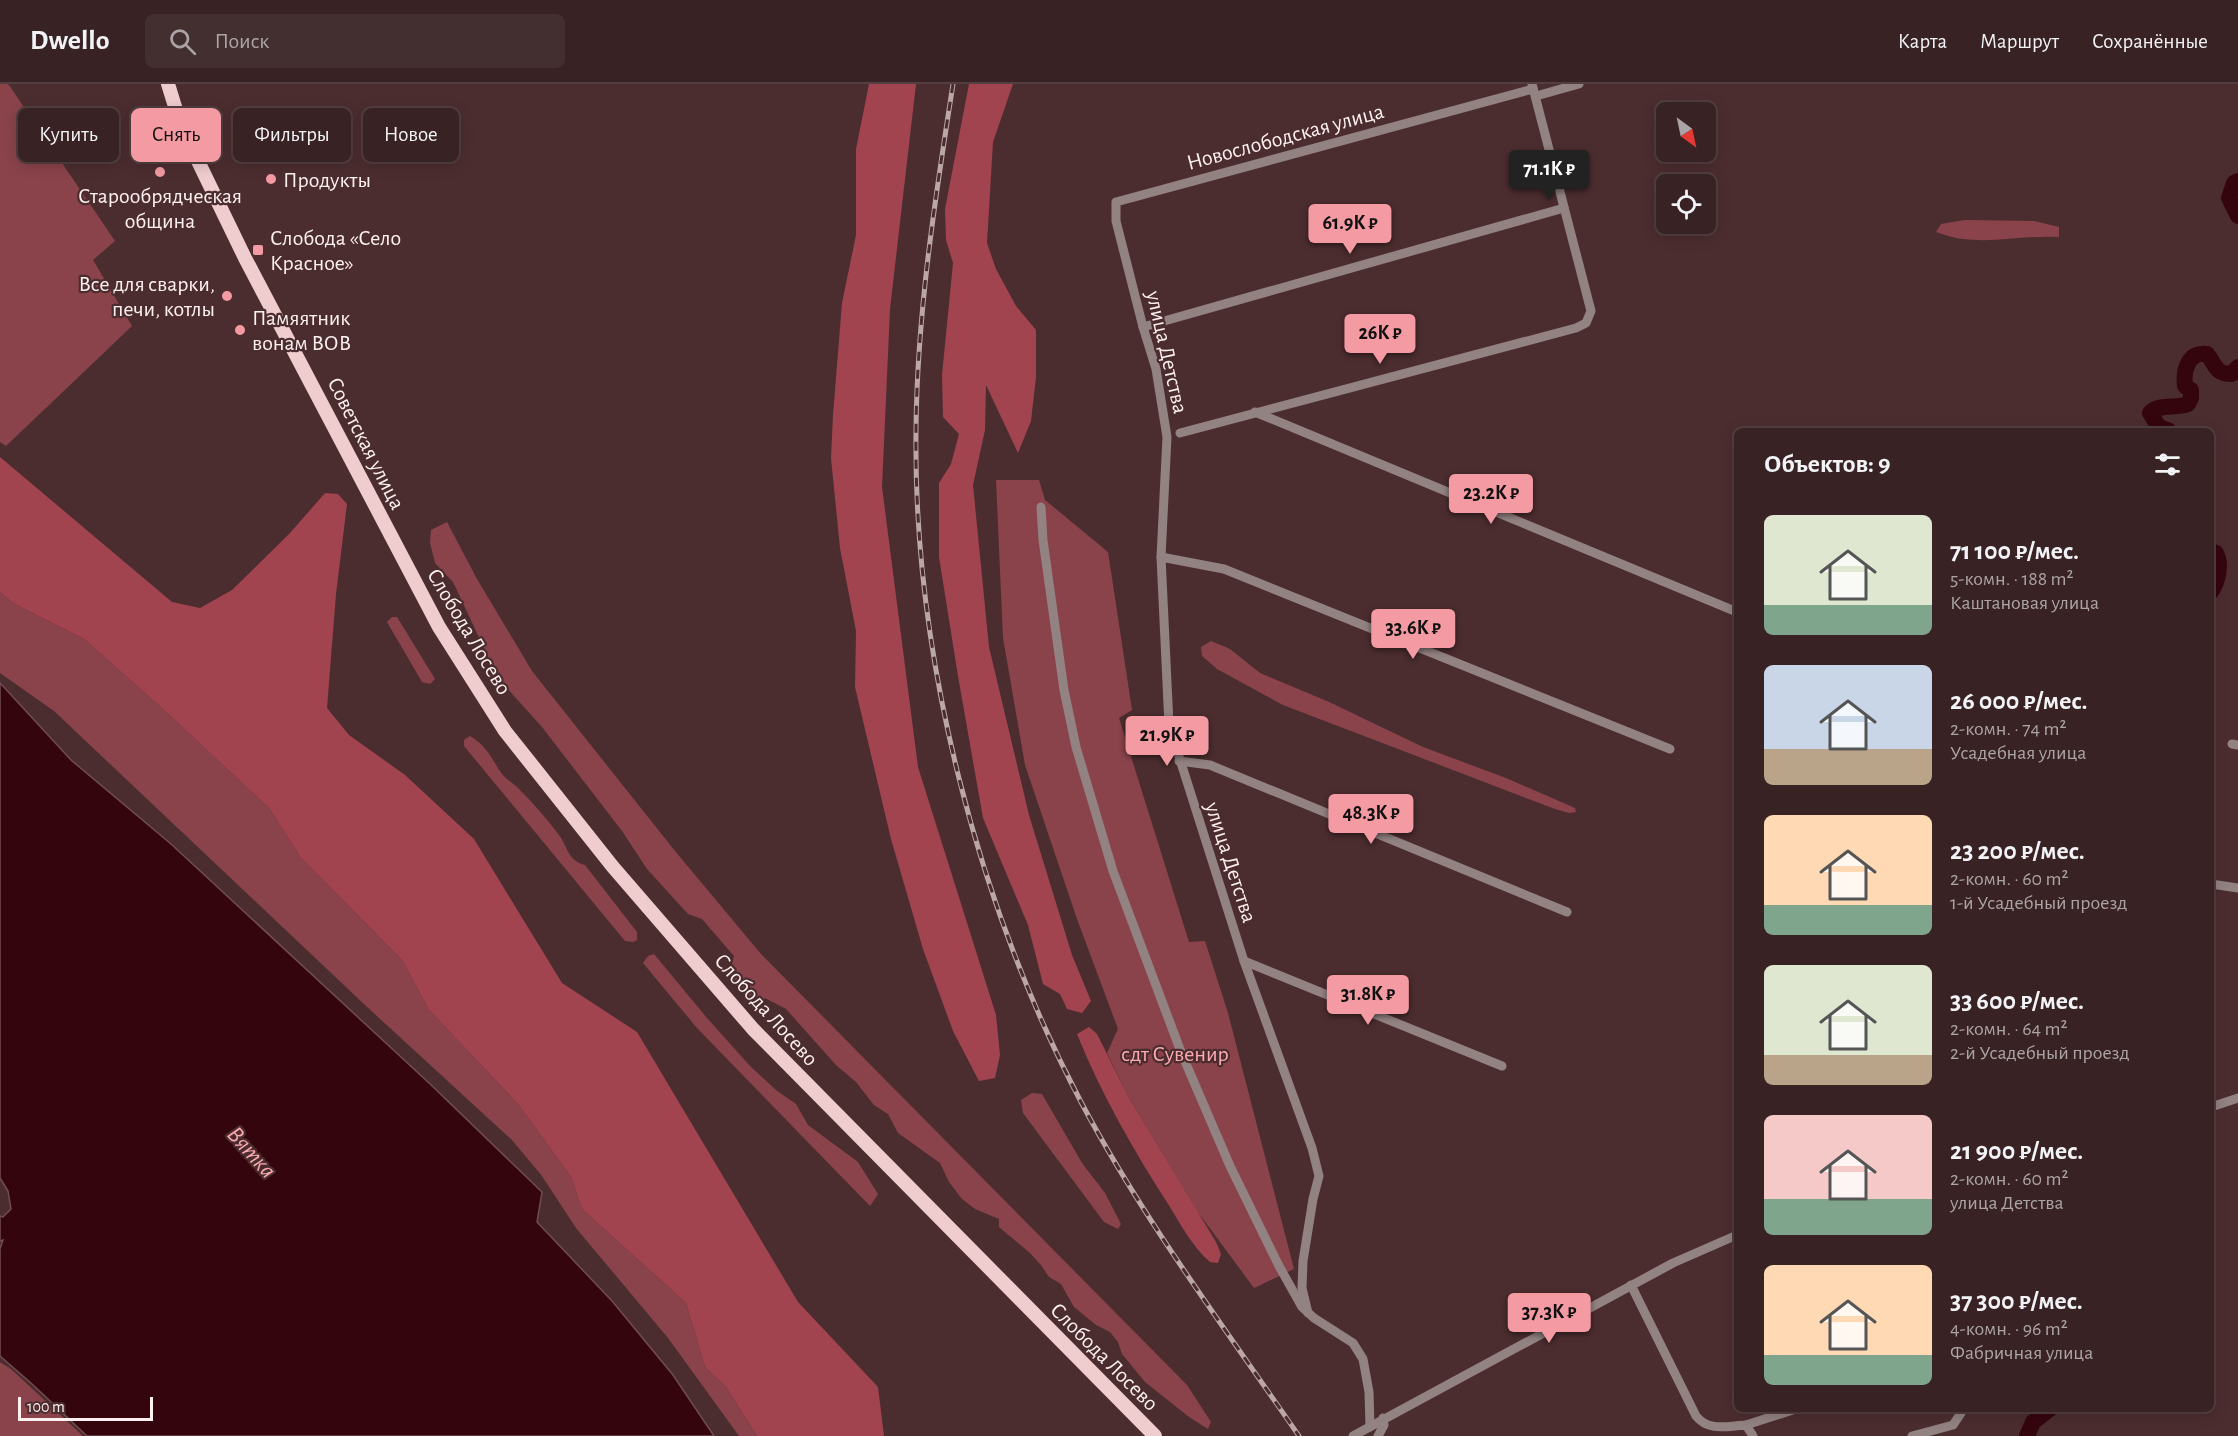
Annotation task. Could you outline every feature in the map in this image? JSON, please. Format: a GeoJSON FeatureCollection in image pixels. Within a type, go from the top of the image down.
{"type":"FeatureCollection","features":[{"type":"Feature","properties":{"kind":"main road","name":"Советская улица"},"geometry":{"type":"LineString","coordinates":[[168,84],[181,126],[245,258],[405,563]]}},
{"type":"Feature","properties":{"kind":"main road","name":"Слобода Лосево"},"geometry":{"type":"LineString","coordinates":[[405,563],[439,627],[505,731],[621,876],[753,1029],[1155,1436]]}},
{"type":"Feature","properties":{"kind":"street","name":"Новослободская улица"},"geometry":{"type":"LineString","coordinates":[[1116,202],[1534,89],[1580,84]]}},
{"type":"Feature","properties":{"kind":"street"},"geometry":{"type":"LineString","coordinates":[[1180,433],[1576,328],[1586,323],[1591,311],[1534,89]]}},
{"type":"Feature","properties":{"kind":"street","name":"улица Детства"},"geometry":{"type":"LineString","coordinates":[[1116,202],[1116,221],[1156,369],[1167,437],[1161,557],[1169,725],[1244,961],[1312,1148],[1319,1176],[1303,1262],[1302,1288],[1308,1313]]}},
{"type":"Feature","properties":{"kind":"street"},"geometry":{"type":"LineString","coordinates":[[1143,327],[1564,208]]}},
{"type":"Feature","properties":{"kind":"street"},"geometry":{"type":"LineString","coordinates":[[1255,412],[1734,611]]}},
{"type":"Feature","properties":{"kind":"street"},"geometry":{"type":"LineString","coordinates":[[1041,507],[1043,540],[1064,690],[1076,747],[1113,871],[1180,1052],[1230,1166],[1288,1285],[1308,1313],[1353,1343],[1363,1359],[1369,1392],[1370,1427]]}},
{"type":"Feature","properties":{"kind":"street"},"geometry":{"type":"LineString","coordinates":[[1161,557],[1224,569],[1670,749]]}},
{"type":"Feature","properties":{"kind":"street"},"geometry":{"type":"LineString","coordinates":[[1179,760],[1210,765],[1567,912]]}},
{"type":"Feature","properties":{"kind":"street"},"geometry":{"type":"LineString","coordinates":[[2214,884],[2238,888]]}},
{"type":"Feature","properties":{"kind":"street"},"geometry":{"type":"LineString","coordinates":[[1244,961],[1502,1066]]}},
{"type":"Feature","properties":{"kind":"street"},"geometry":{"type":"LineString","coordinates":[[2214,1106],[2238,1098]]}},
{"type":"Feature","properties":{"kind":"street"},"geometry":{"type":"LineString","coordinates":[[1353,1436],[1631,1285],[1673,1263],[1734,1236]]}},
{"type":"Feature","properties":{"kind":"street"},"geometry":{"type":"LineString","coordinates":[[1631,1285],[1695,1416],[1702,1424],[1714,1427],[1746,1425],[1787,1412]]}},
{"type":"Feature","properties":{"kind":"street"},"geometry":{"type":"LineString","coordinates":[[1912,1436],[1953,1425],[1961,1412]]}},
{"type":"Feature","properties":{"kind":"street"},"geometry":{"type":"LineString","coordinates":[[1378,1436],[1384,1425],[1383,1418]]}},
{"type":"Feature","properties":{"kind":"street"},"geometry":{"type":"LineString","coordinates":[[1746,1425],[1753,1436]]}},
{"type":"Feature","properties":{"kind":"green space"},"geometry":{"type":"Polygon","coordinates":[[[0,84],[8,84],[25,108],[18,108],[18,162],[61,162],[115,241],[93,260],[132,326],[6,446],[0,442],[0,84]]]}},
{"type":"Feature","properties":{"kind":"green space"},"geometry":{"type":"Polygon","coordinates":[[[1965,220],[2034,221],[2059,227],[2059,237],[1975,240],[1956,238],[1936,232],[1941,224],[1965,220]]]}},
{"type":"Feature","properties":{"kind":"green space","name":"сдт Сувенир"},"geometry":{"type":"Polygon","coordinates":[[[996,480],[1039,480],[1045,500],[1108,552],[1132,710],[1119,718],[1189,942],[1205,941],[1228,1013],[1294,1269],[1254,1288],[1197,1211],[1128,1096],[1107,1053],[1118,1029],[1077,919],[1025,765],[1003,638],[996,480]]]}},
{"type":"Feature","properties":{"kind":"green space"},"geometry":{"type":"Polygon","coordinates":[[[447,522],[477,579],[532,671],[675,851],[761,954],[1187,1385],[1211,1422],[1208,1429],[1145,1382],[1122,1354],[1118,1342],[1110,1332],[1096,1325],[1074,1307],[1061,1284],[1049,1277],[1030,1253],[999,1227],[999,1219],[975,1209],[962,1199],[949,1182],[940,1163],[898,1133],[888,1114],[874,1105],[856,1082],[836,1065],[786,1009],[765,998],[755,1007],[729,976],[734,956],[702,919],[688,914],[647,869],[622,831],[542,727],[498,678],[453,582],[435,563],[430,543],[431,530],[447,522]]]}},
{"type":"Feature","properties":{"kind":"green space"},"geometry":{"type":"Polygon","coordinates":[[[0,592],[13,603],[84,639],[269,808],[301,858],[402,960],[429,1010],[518,1104],[571,1177],[582,1209],[686,1303],[705,1367],[726,1387],[757,1436],[739,1436],[668,1338],[576,1228],[542,1176],[512,1140],[366,1006],[54,711],[0,673],[0,592]]]}},
{"type":"Feature","properties":{"kind":"green space"},"geometry":{"type":"Polygon","coordinates":[[[392,617],[397,617],[435,679],[430,684],[422,682],[387,622],[392,617]]]}},
{"type":"Feature","properties":{"kind":"green space"},"geometry":{"type":"Polygon","coordinates":[[[1211,641],[1230,649],[1260,673],[1327,701],[1423,747],[1506,778],[1575,808],[1576,812],[1569,813],[1555,809],[1283,705],[1217,669],[1202,656],[1201,647],[1211,641]]]}},
{"type":"Feature","properties":{"kind":"green space"},"geometry":{"type":"Polygon","coordinates":[[[470,736],[485,749],[502,774],[545,817],[572,857],[585,865],[637,932],[637,940],[625,941],[464,746],[464,740],[470,736]]]}},
{"type":"Feature","properties":{"kind":"green space"},"geometry":{"type":"Polygon","coordinates":[[[654,954],[750,1066],[776,1090],[796,1104],[808,1125],[858,1162],[878,1194],[870,1206],[697,1028],[643,963],[648,956],[654,954]]]}},
{"type":"Feature","properties":{"kind":"green space"},"geometry":{"type":"Polygon","coordinates":[[[1032,1093],[1042,1094],[1082,1163],[1105,1193],[1121,1224],[1118,1229],[1104,1222],[1023,1113],[1021,1100],[1032,1093]]]}},
{"type":"Feature","properties":{"kind":"green space"},"geometry":{"type":"Polygon","coordinates":[[[0,1362],[11,1369],[83,1436],[0,1436],[0,1362]]]}},
{"type":"Feature","properties":{"kind":"shaded area"},"geometry":{"type":"Polygon","coordinates":[[[869,84],[916,84],[890,309],[882,487],[918,767],[996,1015],[1000,1055],[995,1078],[979,1081],[953,1031],[923,949],[891,839],[855,687],[856,631],[840,548],[831,458],[842,303],[856,235],[856,149],[869,84]]]}},
{"type":"Feature","properties":{"kind":"shaded area"},"geometry":{"type":"Polygon","coordinates":[[[969,84],[1013,84],[993,142],[987,243],[996,269],[1016,306],[1036,330],[1036,377],[1031,421],[1018,453],[986,385],[985,430],[973,485],[989,647],[1029,815],[1072,955],[1091,1001],[1082,1013],[1067,1009],[1060,994],[1043,984],[1028,925],[983,818],[939,557],[939,483],[951,464],[959,434],[943,417],[942,375],[953,263],[946,240],[945,209],[969,84]]]}},
{"type":"Feature","properties":{"kind":"shaded area"},"geometry":{"type":"Polygon","coordinates":[[[0,457],[172,602],[200,608],[232,590],[290,533],[325,493],[338,494],[347,504],[336,594],[327,708],[349,735],[405,775],[474,839],[562,983],[637,1032],[798,1302],[878,1387],[884,1436],[757,1436],[726,1387],[705,1367],[686,1303],[582,1209],[571,1177],[518,1104],[429,1010],[402,960],[301,858],[269,808],[84,639],[13,603],[0,592],[0,457]]]}},
{"type":"Feature","properties":{"kind":"shaded area"},"geometry":{"type":"Polygon","coordinates":[[[1089,1027],[1097,1034],[1128,1096],[1216,1242],[1221,1254],[1218,1263],[1210,1262],[1188,1236],[1119,1123],[1077,1034],[1089,1027]]]}},
{"type":"Feature","properties":{"kind":"water","name":"Вятка"},"geometry":{"type":"Polygon","coordinates":[[[0,683],[71,760],[171,844],[429,1083],[542,1192],[537,1222],[612,1301],[673,1375],[714,1436],[87,1436],[0,1356],[0,1249],[3,1240],[0,1241],[0,1216],[3,1217],[11,1209],[8,1191],[0,1178],[0,683]]]}},
{"type":"Feature","properties":{"kind":"waterway"},"geometry":{"type":"LineString","coordinates":[[2238,181],[2234,183],[2229,198],[2238,216]]}},
{"type":"Feature","properties":{"kind":"waterway"},"geometry":{"type":"LineString","coordinates":[[2162,428],[2150,413],[2158,408],[2188,404],[2191,390],[2185,386],[2185,374],[2191,359],[2207,354],[2216,368],[2226,374],[2232,374],[2238,367]]}},
{"type":"Feature","properties":{"kind":"waterway"},"geometry":{"type":"LineString","coordinates":[[2214,552],[2218,557],[2219,568],[2214,587]]}},
{"type":"Feature","properties":{"kind":"waterway"},"geometry":{"type":"LineString","coordinates":[[2027,1436],[2033,1422],[2046,1412]]}},
{"type":"Feature","properties":{"kind":"railway"},"geometry":{"type":"LineString","coordinates":[[953,84],[923,300],[916,430],[918,515],[926,602],[939,689],[958,776],[982,861],[1011,945],[1044,1025],[1081,1102],[1157,1230],[1299,1436]]}},
{"type":"Feature","properties":{"kind":"place","name":"Старообрядческая община"},"geometry":{"type":"Point","coordinates":[160,172]}},
{"type":"Feature","properties":{"kind":"place","name":"Продукты"},"geometry":{"type":"Point","coordinates":[271,179]}},
{"type":"Feature","properties":{"kind":"place","name":"Слобода «Село Красное»"},"geometry":{"type":"Point","coordinates":[258,250]}},
{"type":"Feature","properties":{"kind":"place","name":"Все для сварки, печи, котлы"},"geometry":{"type":"Point","coordinates":[227,296]}},
{"type":"Feature","properties":{"kind":"place","name":"Памяятник вонам ВОВ"},"geometry":{"type":"Point","coordinates":[240,330]}}]}
